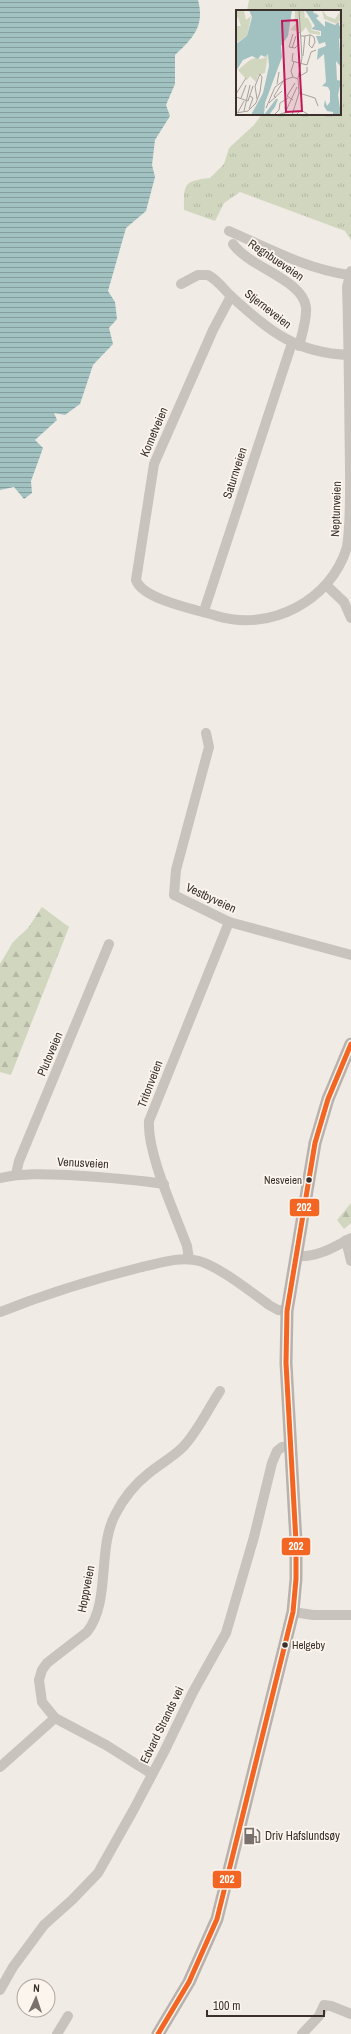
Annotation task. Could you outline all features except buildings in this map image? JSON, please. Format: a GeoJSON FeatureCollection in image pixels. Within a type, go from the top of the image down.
{"type":"FeatureCollection","features":[{"type":"Feature","properties":{"kind":"main road"},"geometry":{"type":"LineString","coordinates":[[158,2034],[189,1982],[217,1919],[293,1612],[296,1553],[286,1363],[287,1311],[295,1256],[319,1129],[328,1099],[351,1044]]}},
{"type":"Feature","properties":{"kind":"street","name":"Neptunveien"},"geometry":{"type":"LineString","coordinates":[[140,587],[172,603],[233,620],[254,621],[269,618],[299,606],[326,584],[341,562],[347,546],[350,530],[350,273],[314,268],[229,231]]}},
{"type":"Feature","properties":{"kind":"street","name":"Regnbueveien"},"geometry":{"type":"LineString","coordinates":[[234,244],[249,260],[293,286],[301,293],[305,302],[306,312],[295,345]]}},
{"type":"Feature","properties":{"kind":"street","name":"Stjerneveien"},"geometry":{"type":"LineString","coordinates":[[181,284],[204,274],[213,278],[231,296],[266,326],[295,345],[324,353],[349,355]]}},
{"type":"Feature","properties":{"kind":"street","name":"Kometveien"},"geometry":{"type":"LineString","coordinates":[[140,587],[136,577],[154,464],[213,330],[231,296]]}},
{"type":"Feature","properties":{"kind":"street","name":"Saturnveien"},"geometry":{"type":"LineString","coordinates":[[204,612],[295,345]]}},
{"type":"Feature","properties":{"kind":"street"},"geometry":{"type":"LineString","coordinates":[[326,584],[344,602],[351,618]]}},
{"type":"Feature","properties":{"kind":"street","name":"Vestbyveien"},"geometry":{"type":"LineString","coordinates":[[206,733],[209,747],[176,870],[174,895],[229,922],[351,955]]}},
{"type":"Feature","properties":{"kind":"street","name":"Tritonveien"},"geometry":{"type":"LineString","coordinates":[[189,1259],[187,1246],[150,1142],[149,1121],[229,922]]}},
{"type":"Feature","properties":{"kind":"street","name":"Plutoveien"},"geometry":{"type":"LineString","coordinates":[[16,1174],[19,1161],[109,944]]}},
{"type":"Feature","properties":{"kind":"street","name":"Venusveien"},"geometry":{"type":"LineString","coordinates":[[0,1178],[16,1174],[110,1178],[164,1184]]}},
{"type":"Feature","properties":{"kind":"street"},"geometry":{"type":"LineString","coordinates":[[295,1256],[311,1256],[349,1239],[351,1261]]}},
{"type":"Feature","properties":{"kind":"street"},"geometry":{"type":"LineString","coordinates":[[0,1312],[47,1294],[107,1276],[157,1264],[189,1259],[209,1265],[278,1310],[287,1311]]}},
{"type":"Feature","properties":{"kind":"street","name":"Hoppveien"},"geometry":{"type":"LineString","coordinates":[[152,1774],[106,1745],[55,1718],[42,1702],[40,1676],[47,1664],[82,1637],[91,1626],[98,1604],[108,1540],[115,1514],[136,1485],[187,1442],[220,1391]]}},
{"type":"Feature","properties":{"kind":"street","name":"Edvard Strands vei"},"geometry":{"type":"LineString","coordinates":[[0,1990],[13,1967],[48,1921],[72,1900],[98,1873],[152,1774],[193,1692],[226,1633],[252,1544],[272,1462],[280,1449],[291,1446]]}},
{"type":"Feature","properties":{"kind":"street"},"geometry":{"type":"LineString","coordinates":[[293,1612],[313,1615],[351,1615]]}},
{"type":"Feature","properties":{"kind":"street"},"geometry":{"type":"LineString","coordinates":[[0,1767],[55,1718]]}},
{"type":"Feature","properties":{"kind":"street"},"geometry":{"type":"LineString","coordinates":[[302,2034],[319,2016],[324,2005],[331,2006],[351,2014]]}},
{"type":"Feature","properties":{"kind":"street"},"geometry":{"type":"LineString","coordinates":[[57,2034],[68,2016]]}},
{"type":"Feature","properties":{"kind":"green space"},"geometry":{"type":"Polygon","coordinates":[[[249,0],[351,0],[351,240],[345,231],[240,192],[224,203],[215,221],[184,210],[184,194],[187,185],[201,179],[210,178],[224,164],[229,148],[254,125],[261,115],[341,115],[341,10],[247,10],[249,0]]]}},
{"type":"Feature","properties":{"kind":"green space"},"geometry":{"type":"Polygon","coordinates":[[[42,907],[69,927],[11,1075],[0,1072],[0,964],[13,942],[28,928],[42,907]]]}},
{"type":"Feature","properties":{"kind":"green space"},"geometry":{"type":"Polygon","coordinates":[[[351,1203],[351,1223],[344,1229],[337,1220],[351,1203]]]}},
{"type":"Feature","properties":{"kind":"water"},"geometry":{"type":"Polygon","coordinates":[[[0,0],[198,0],[200,9],[199,24],[196,31],[175,55],[175,84],[166,105],[170,116],[155,140],[152,165],[155,177],[146,211],[126,228],[108,291],[115,302],[117,319],[109,328],[113,344],[93,365],[80,404],[65,415],[54,413],[57,420],[35,440],[43,448],[31,481],[32,493],[24,499],[14,487],[0,490],[0,0]]]}},
{"type":"Feature","properties":{"kind":"transit line","name":"202"},"geometry":{"type":"LineString","coordinates":[[158,2034],[189,1982],[217,1919],[293,1612],[296,1579],[296,1542],[286,1363],[287,1311],[315,1143],[328,1099],[351,1044]]}},
{"type":"Feature","properties":{"kind":"place","name":"Nesveien"},"geometry":{"type":"Point","coordinates":[309,1180]}},
{"type":"Feature","properties":{"kind":"place","name":"Helgeby"},"geometry":{"type":"Point","coordinates":[285,1645]}},
{"type":"Feature","properties":{"kind":"place","name":"Driv Hafslundsøy"},"geometry":{"type":"Point","coordinates":[252,1836]}}]}
